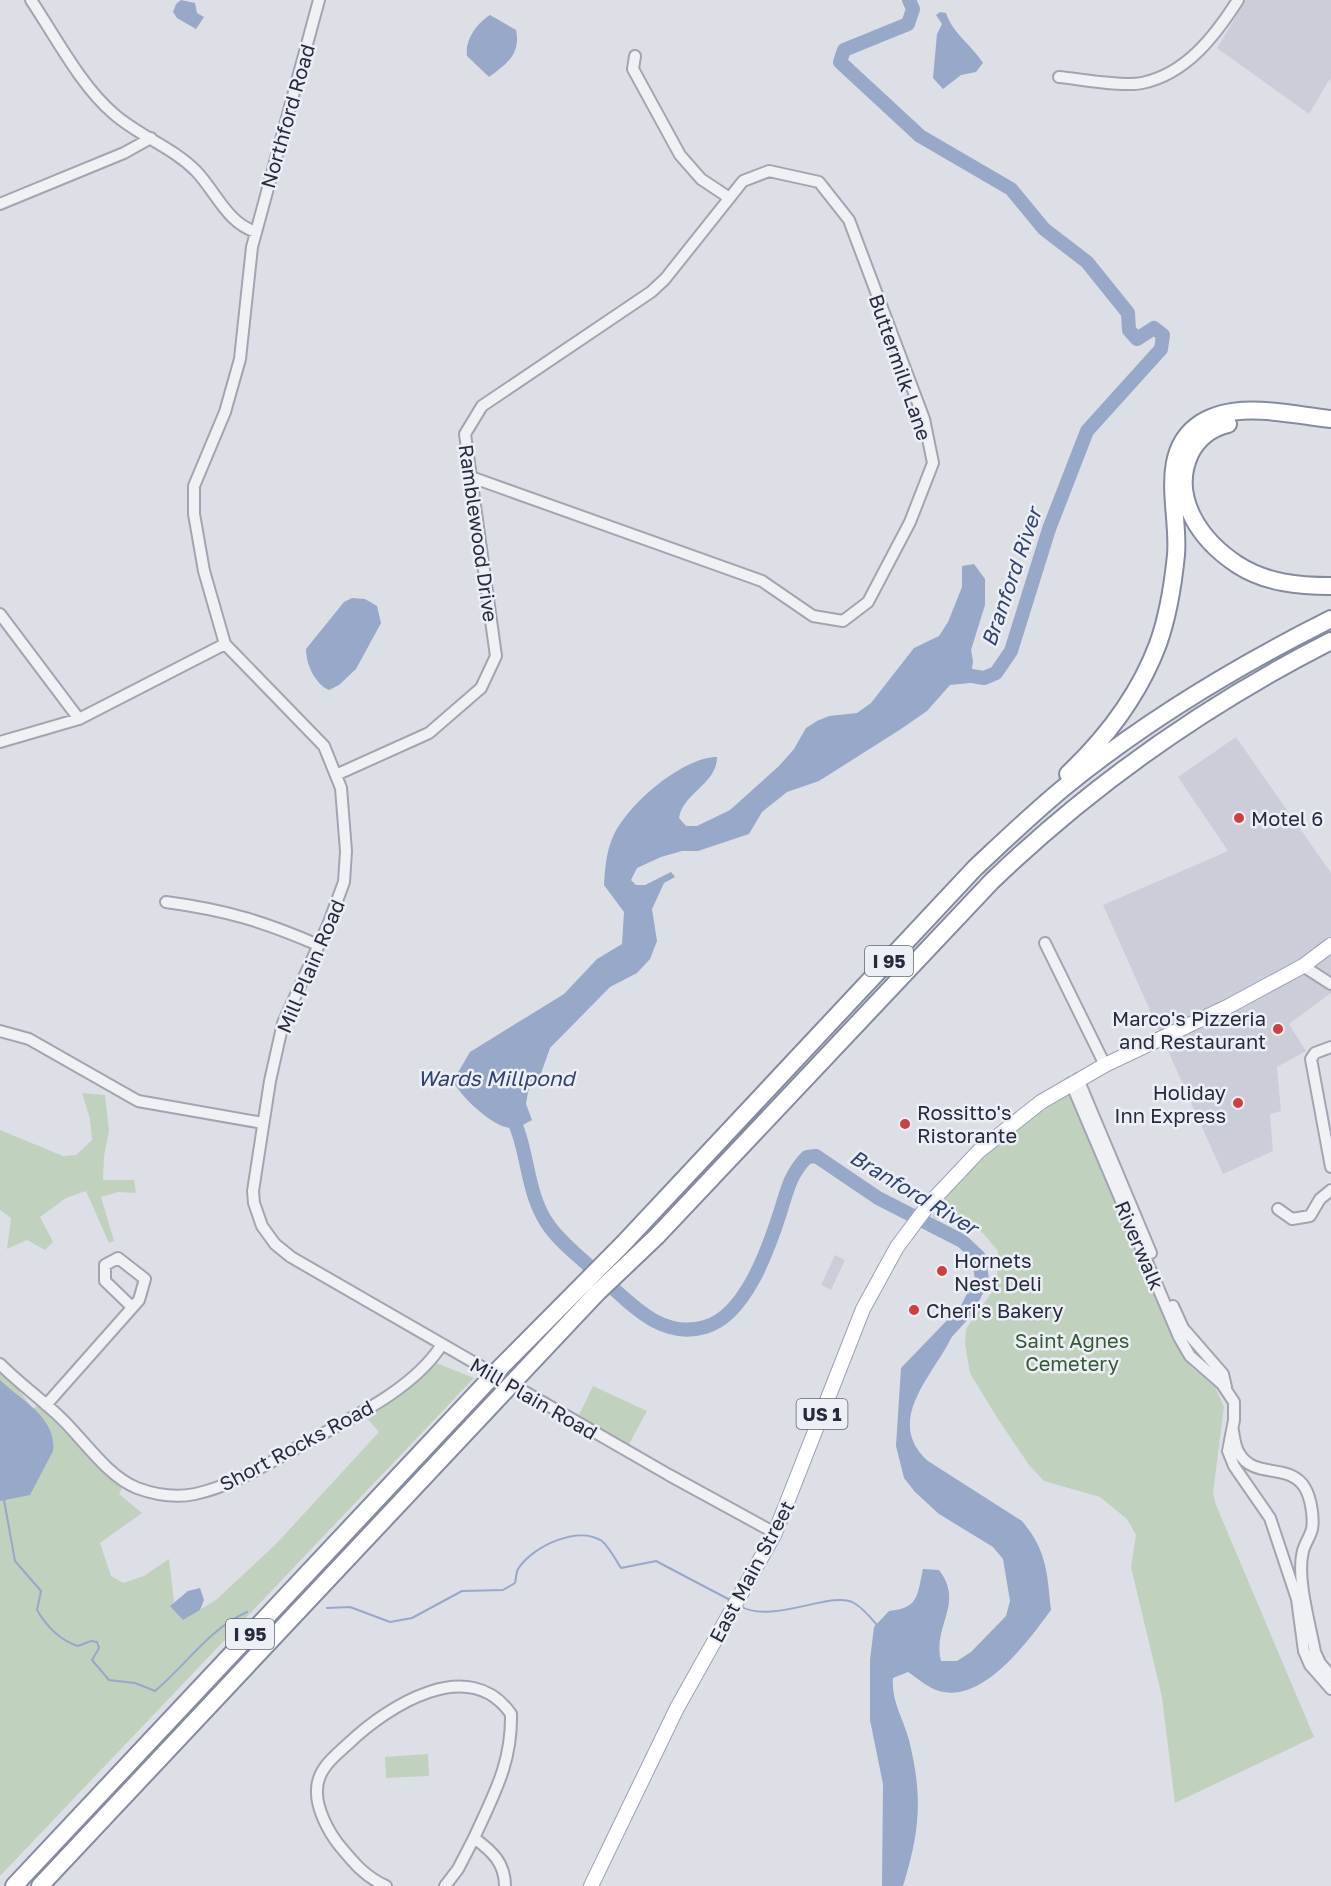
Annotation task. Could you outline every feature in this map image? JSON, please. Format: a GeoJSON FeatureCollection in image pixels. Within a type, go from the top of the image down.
{"type":"FeatureCollection","features":[{"type":"Feature","properties":{"kind":"highway"},"geometry":{"type":"LineString","coordinates":[[975,868],[1025,813],[1086,756],[1118,719],[1142,682],[1158,643],[1169,602],[1176,552],[1173,467],[1182,444],[1200,424],[1224,413],[1252,411],[1331,419]]}},
{"type":"Feature","properties":{"kind":"highway"},"geometry":{"type":"LineString","coordinates":[[1331,428],[1245,421],[1214,427],[1195,444],[1183,470],[1183,496],[1195,522],[1216,549],[1239,566],[1269,580],[1305,586],[1331,586]]}},
{"type":"Feature","properties":{"kind":"highway","name":"I 95"},"geometry":{"type":"LineString","coordinates":[[14,1886],[500,1368],[622,1245],[975,868],[1067,785],[1123,744],[1240,668],[1331,619]]}},
{"type":"Feature","properties":{"kind":"highway","name":"I 95"},"geometry":{"type":"LineString","coordinates":[[40,1886],[597,1293],[657,1236],[992,881],[1047,828],[1138,758],[1213,707],[1278,668],[1331,641]]}},
{"type":"Feature","properties":{"kind":"main road","name":"East Main Street"},"geometry":{"type":"LineString","coordinates":[[591,1885],[677,1708],[775,1533],[855,1324],[879,1277],[909,1230],[929,1204],[966,1164],[1000,1133],[1075,1081],[1227,1007],[1303,966],[1331,945]]}},
{"type":"Feature","properties":{"kind":"street"},"geometry":{"type":"LineString","coordinates":[[30,0],[92,92],[114,114],[175,153],[197,172],[240,226],[256,232]]}},
{"type":"Feature","properties":{"kind":"street","name":"Northford Road"},"geometry":{"type":"LineString","coordinates":[[256,232],[320,0]]}},
{"type":"Feature","properties":{"kind":"street"},"geometry":{"type":"LineString","coordinates":[[1059,77],[1142,84],[1185,65],[1222,25],[1238,0]]}},
{"type":"Feature","properties":{"kind":"street"},"geometry":{"type":"LineString","coordinates":[[635,56],[633,69],[680,155],[701,179],[728,198]]}},
{"type":"Feature","properties":{"kind":"street"},"geometry":{"type":"LineString","coordinates":[[0,204],[143,145],[151,138]]}},
{"type":"Feature","properties":{"kind":"street","name":"Ramblewood Drive"},"geometry":{"type":"LineString","coordinates":[[338,774],[429,733],[481,688],[496,656],[465,434],[482,406],[651,292],[743,181],[769,171]]}},
{"type":"Feature","properties":{"kind":"street","name":"Buttermilk Lane"},"geometry":{"type":"LineString","coordinates":[[471,477],[762,581],[813,616],[843,621],[868,602],[910,522],[933,463],[924,419],[849,220],[819,182],[769,171]]}},
{"type":"Feature","properties":{"kind":"street","name":"Mill Plain Road"},"geometry":{"type":"LineString","coordinates":[[256,232],[240,359],[225,412],[194,486],[194,514],[204,571],[225,644],[324,747],[338,774],[343,807],[345,872],[339,899],[283,1023],[263,1123],[253,1191],[254,1203],[262,1226],[274,1244],[291,1257],[441,1346],[775,1533]]}},
{"type":"Feature","properties":{"kind":"street"},"geometry":{"type":"LineString","coordinates":[[0,614],[80,719]]}},
{"type":"Feature","properties":{"kind":"street"},"geometry":{"type":"LineString","coordinates":[[0,742],[80,719],[225,644]]}},
{"type":"Feature","properties":{"kind":"street"},"geometry":{"type":"LineString","coordinates":[[166,903],[216,909],[270,924],[318,945]]}},
{"type":"Feature","properties":{"kind":"street"},"geometry":{"type":"LineString","coordinates":[[1046,943],[1105,1065]]}},
{"type":"Feature","properties":{"kind":"street"},"geometry":{"type":"LineString","coordinates":[[1303,966],[1331,984]]}},
{"type":"Feature","properties":{"kind":"street"},"geometry":{"type":"LineString","coordinates":[[0,1031],[29,1038],[138,1101],[263,1123]]}},
{"type":"Feature","properties":{"kind":"street"},"geometry":{"type":"LineString","coordinates":[[1331,1047],[1315,1053],[1311,1059],[1331,1167]]}},
{"type":"Feature","properties":{"kind":"street","name":"Riverwalk"},"geometry":{"type":"LineString","coordinates":[[1075,1081],[1179,1337],[1190,1356],[1222,1384],[1234,1402],[1228,1451],[1234,1466],[1270,1518],[1297,1599],[1304,1651],[1310,1665],[1331,1689]]}},
{"type":"Feature","properties":{"kind":"street"},"geometry":{"type":"LineString","coordinates":[[1278,1209],[1292,1219],[1310,1216],[1320,1199],[1331,1190]]}},
{"type":"Feature","properties":{"kind":"street"},"geometry":{"type":"LineString","coordinates":[[46,1405],[132,1308],[138,1300],[145,1279],[118,1258],[105,1265],[105,1281],[132,1308]]}},
{"type":"Feature","properties":{"kind":"street","name":"Short Rocks Road"},"geometry":{"type":"LineString","coordinates":[[0,1364],[129,1484],[166,1496],[187,1496],[213,1489],[246,1475],[368,1409],[406,1380],[441,1346]]}},
{"type":"Feature","properties":{"kind":"street","name":"Riverwalk"},"geometry":{"type":"LineString","coordinates":[[1232,1427],[1238,1453],[1244,1459],[1258,1470],[1288,1474],[1297,1479],[1308,1494],[1312,1528],[1303,1550],[1301,1570],[1315,1652],[1320,1663],[1331,1676]]}},
{"type":"Feature","properties":{"kind":"street"},"geometry":{"type":"LineString","coordinates":[[386,1886],[372,1880],[355,1865],[334,1838],[321,1812],[316,1790],[324,1767],[365,1728],[405,1702],[431,1690],[478,1689],[490,1692],[511,1713],[511,1741],[505,1767],[474,1838],[458,1869],[445,1886]]}},
{"type":"Feature","properties":{"kind":"street"},"geometry":{"type":"LineString","coordinates":[[474,1838],[498,1860],[504,1872],[505,1886]]}},
{"type":"Feature","properties":{"kind":"shaded area"},"geometry":{"type":"Polygon","coordinates":[[[1246,0],[1331,0],[1331,77],[1309,114],[1217,48],[1246,0]]]}},
{"type":"Feature","properties":{"kind":"shaded area"},"geometry":{"type":"Polygon","coordinates":[[[1236,737],[1331,873],[1331,993],[1289,1024],[1306,1051],[1277,1067],[1281,1111],[1270,1114],[1273,1151],[1223,1174],[1103,905],[1228,851],[1178,777],[1236,737]]]}},
{"type":"Feature","properties":{"kind":"shaded area"},"geometry":{"type":"Polygon","coordinates":[[[835,1255],[845,1260],[831,1290],[821,1285],[835,1255]]]}},
{"type":"Feature","properties":{"kind":"green space"},"geometry":{"type":"Polygon","coordinates":[[[82,1093],[105,1095],[109,1131],[104,1156],[103,1180],[134,1180],[136,1193],[118,1192],[101,1197],[114,1241],[109,1243],[86,1191],[66,1198],[40,1217],[53,1242],[45,1250],[27,1240],[7,1249],[11,1218],[0,1210],[0,1130],[63,1156],[76,1155],[92,1140],[90,1119],[82,1093]]]}},
{"type":"Feature","properties":{"kind":"green space","name":"Saint Agnes Cemetery"},"geometry":{"type":"Polygon","coordinates":[[[1068,1095],[1076,1105],[1179,1350],[1192,1368],[1215,1387],[1224,1407],[1213,1493],[1216,1505],[1314,1737],[1175,1803],[1162,1697],[1131,1567],[1136,1535],[1127,1519],[1100,1497],[1044,1481],[1029,1465],[996,1416],[970,1373],[965,1344],[966,1329],[997,1285],[998,1251],[983,1233],[954,1217],[936,1219],[932,1216],[961,1180],[994,1148],[1029,1120],[1068,1095]]]}},
{"type":"Feature","properties":{"kind":"green space"},"geometry":{"type":"Polygon","coordinates":[[[436,1363],[474,1378],[0,1876],[0,1365],[33,1409],[38,1405],[122,1488],[119,1494],[142,1513],[100,1543],[111,1576],[123,1583],[144,1576],[169,1559],[174,1601],[171,1606],[183,1620],[216,1600],[276,1544],[379,1432],[367,1418],[402,1393],[436,1363]]]}},
{"type":"Feature","properties":{"kind":"green space"},"geometry":{"type":"Polygon","coordinates":[[[593,1386],[647,1411],[628,1446],[578,1417],[593,1386]]]}},
{"type":"Feature","properties":{"kind":"green space"},"geometry":{"type":"Polygon","coordinates":[[[428,1754],[429,1776],[386,1778],[385,1757],[428,1754]]]}},
{"type":"Feature","properties":{"kind":"water"},"geometry":{"type":"Polygon","coordinates":[[[181,0],[195,3],[197,13],[204,17],[196,29],[177,18],[173,12],[176,4],[181,0]]]}},
{"type":"Feature","properties":{"kind":"water"},"geometry":{"type":"Polygon","coordinates":[[[940,12],[946,13],[953,27],[983,63],[976,72],[961,75],[943,89],[933,78],[937,34],[942,24],[936,15],[940,12]]]}},
{"type":"Feature","properties":{"kind":"water"},"geometry":{"type":"Polygon","coordinates":[[[490,15],[516,30],[517,38],[511,58],[489,77],[467,56],[467,50],[472,33],[490,15]]]}},
{"type":"Feature","properties":{"kind":"water","name":"Wards Millpond"},"geometry":{"type":"Polygon","coordinates":[[[974,564],[985,579],[985,605],[971,650],[973,661],[970,683],[950,685],[927,711],[901,729],[819,781],[787,792],[762,812],[749,834],[698,851],[682,851],[661,857],[637,868],[631,880],[636,885],[645,885],[671,872],[675,877],[664,883],[652,909],[657,941],[650,959],[637,973],[610,987],[550,1048],[540,1076],[532,1082],[528,1092],[526,1104],[532,1120],[515,1128],[507,1127],[489,1119],[471,1104],[453,1081],[470,1052],[564,994],[597,959],[622,944],[624,912],[604,885],[606,862],[612,839],[619,826],[641,799],[688,765],[717,757],[712,774],[687,802],[679,818],[686,826],[697,826],[730,810],[779,766],[794,749],[806,728],[829,716],[857,713],[871,703],[914,648],[939,636],[948,622],[962,587],[962,566],[974,564]]]}},
{"type":"Feature","properties":{"kind":"water"},"geometry":{"type":"Polygon","coordinates":[[[352,598],[365,599],[377,606],[381,623],[356,669],[339,685],[329,690],[312,673],[306,649],[344,602],[352,598]]]}},
{"type":"Feature","properties":{"kind":"water"},"geometry":{"type":"Polygon","coordinates":[[[957,1310],[955,1329],[918,1394],[912,1411],[910,1428],[915,1445],[928,1461],[1022,1521],[1037,1542],[1041,1552],[1047,1573],[1051,1610],[1030,1638],[1002,1668],[970,1689],[953,1693],[936,1690],[908,1672],[893,1678],[896,1702],[913,1760],[918,1814],[913,1848],[903,1886],[882,1886],[883,1784],[870,1720],[870,1660],[874,1627],[889,1611],[911,1604],[918,1593],[923,1569],[939,1570],[946,1582],[949,1594],[949,1604],[939,1648],[941,1661],[957,1661],[971,1652],[1006,1616],[1010,1601],[1003,1559],[993,1547],[939,1514],[915,1492],[904,1478],[896,1446],[901,1368],[957,1310]]]}},
{"type":"Feature","properties":{"kind":"water"},"geometry":{"type":"Polygon","coordinates":[[[0,1380],[36,1410],[43,1419],[53,1439],[53,1451],[30,1495],[0,1501],[0,1380]]]}},
{"type":"Feature","properties":{"kind":"water"},"geometry":{"type":"Polygon","coordinates":[[[200,1588],[204,1600],[200,1610],[183,1620],[170,1606],[188,1591],[200,1588]]]}},
{"type":"Feature","properties":{"kind":"waterway","name":"Branford River"},"geometry":{"type":"LineString","coordinates":[[909,0],[913,9],[908,24],[844,50],[840,62],[920,136],[1011,189],[1044,229],[1087,262],[1128,313],[1129,330],[1137,339],[1154,328],[1163,335],[1161,349],[1087,431],[1049,529],[1011,651],[996,673],[984,678],[954,673]]}},
{"type":"Feature","properties":{"kind":"waterway","name":"Branford River"},"geometry":{"type":"LineString","coordinates":[[510,1113],[521,1140],[540,1210],[556,1235],[589,1266]]}},
{"type":"Feature","properties":{"kind":"waterway","name":"Branford River"},"geometry":{"type":"LineString","coordinates":[[614,1289],[634,1307],[666,1326],[691,1330],[705,1327],[719,1320],[732,1310],[753,1280],[769,1245],[793,1176],[807,1157],[816,1156],[878,1198],[962,1241],[979,1257],[982,1280],[966,1311],[945,1334]]}},
{"type":"Feature","properties":{"kind":"waterway"},"geometry":{"type":"LineString","coordinates":[[4,1500],[15,1561],[41,1591],[37,1610],[49,1627],[65,1640],[78,1646],[91,1641],[97,1642],[99,1648],[92,1660],[109,1680],[135,1683],[155,1691],[210,1637],[233,1619],[247,1612]]}},
{"type":"Feature","properties":{"kind":"waterway"},"geometry":{"type":"LineString","coordinates":[[327,1608],[350,1607],[390,1622],[412,1618],[462,1591],[503,1590],[515,1583],[518,1569],[534,1553],[557,1540],[581,1535],[602,1541],[621,1568],[656,1561],[730,1600]]}},
{"type":"Feature","properties":{"kind":"waterway"},"geometry":{"type":"LineString","coordinates":[[740,1606],[753,1611],[768,1612],[844,1600],[857,1605],[878,1626]]}},
{"type":"Feature","properties":{"kind":"place","name":"Motel 6"},"geometry":{"type":"Point","coordinates":[1239,818]}},
{"type":"Feature","properties":{"kind":"place","name":"Marco's Pizzeria and Restaurant"},"geometry":{"type":"Point","coordinates":[1278,1029]}},
{"type":"Feature","properties":{"kind":"place","name":"Holiday Inn Express"},"geometry":{"type":"Point","coordinates":[1238,1103]}},
{"type":"Feature","properties":{"kind":"place","name":"Rossitto's Ristorante"},"geometry":{"type":"Point","coordinates":[905,1124]}},
{"type":"Feature","properties":{"kind":"place","name":"Hornets Nest Deli"},"geometry":{"type":"Point","coordinates":[942,1271]}},
{"type":"Feature","properties":{"kind":"place","name":"Cheri's Bakery"},"geometry":{"type":"Point","coordinates":[914,1310]}}]}
